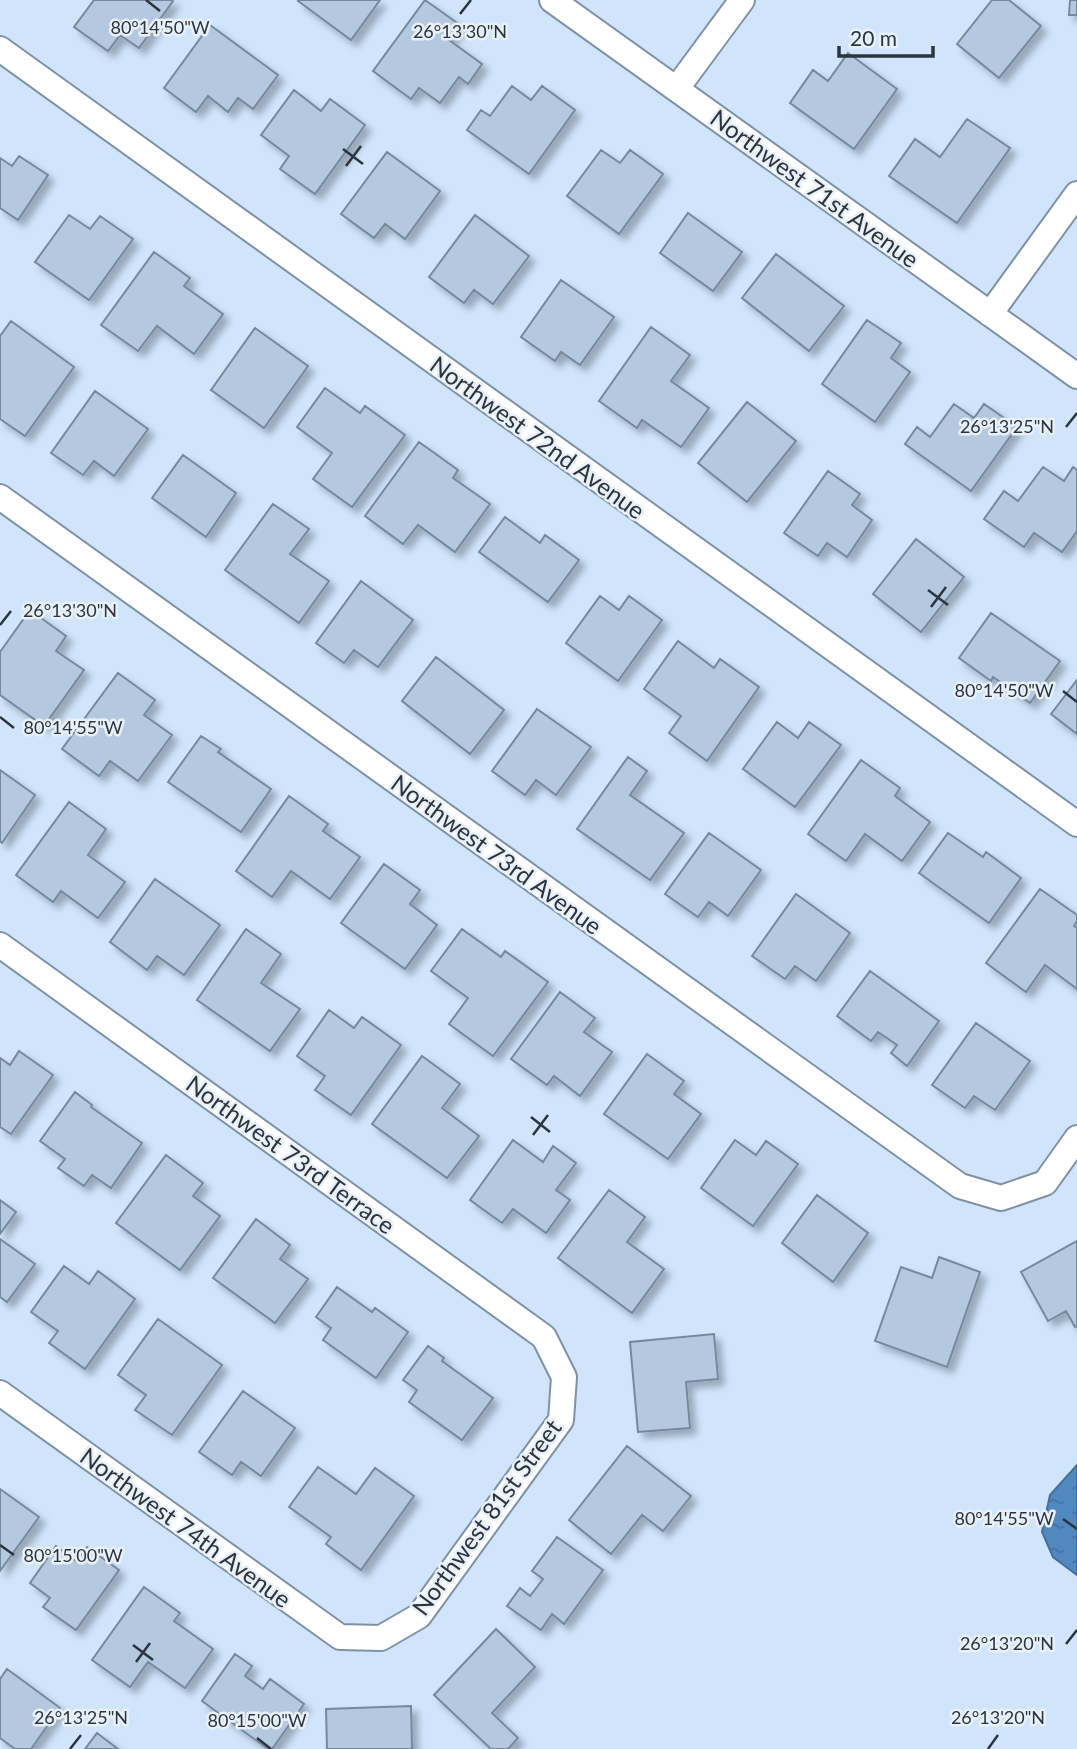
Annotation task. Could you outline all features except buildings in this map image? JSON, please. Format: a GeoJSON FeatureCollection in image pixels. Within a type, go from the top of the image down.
{"type":"FeatureCollection","features":[{"type":"Feature","properties":{"kind":"street","name":"Northwest 71st Avenue"},"geometry":{"type":"LineString","coordinates":[[552,0],[1077,376]]}},
{"type":"Feature","properties":{"kind":"street"},"geometry":{"type":"LineString","coordinates":[[677,88],[742,0]]}},
{"type":"Feature","properties":{"kind":"street","name":"Northwest 72nd Avenue"},"geometry":{"type":"LineString","coordinates":[[0,49],[1077,824]]}},
{"type":"Feature","properties":{"kind":"street"},"geometry":{"type":"LineString","coordinates":[[990,314],[1077,194]]}},
{"type":"Feature","properties":{"kind":"street","name":"Northwest 73rd Avenue"},"geometry":{"type":"LineString","coordinates":[[0,497],[960,1186],[1001,1198],[1045,1183],[1077,1138]]}},
{"type":"Feature","properties":{"kind":"street","name":"Northwest 73rd Terrace"},"geometry":{"type":"LineString","coordinates":[[0,945],[544,1337],[564,1377]]}},
{"type":"Feature","properties":{"kind":"street","name":"Northwest 81st Street"},"geometry":{"type":"LineString","coordinates":[[381,1638],[419,1616],[561,1420],[564,1377]]}},
{"type":"Feature","properties":{"kind":"street","name":"Northwest 74th Avenue"},"geometry":{"type":"LineString","coordinates":[[0,1393],[340,1637],[381,1638]]}},
{"type":"Feature","properties":{"kind":"water"},"geometry":{"type":"Polygon","coordinates":[[[1077,1465],[1077,1575],[1053,1557],[1042,1532],[1050,1495],[1077,1465]]]}}]}
